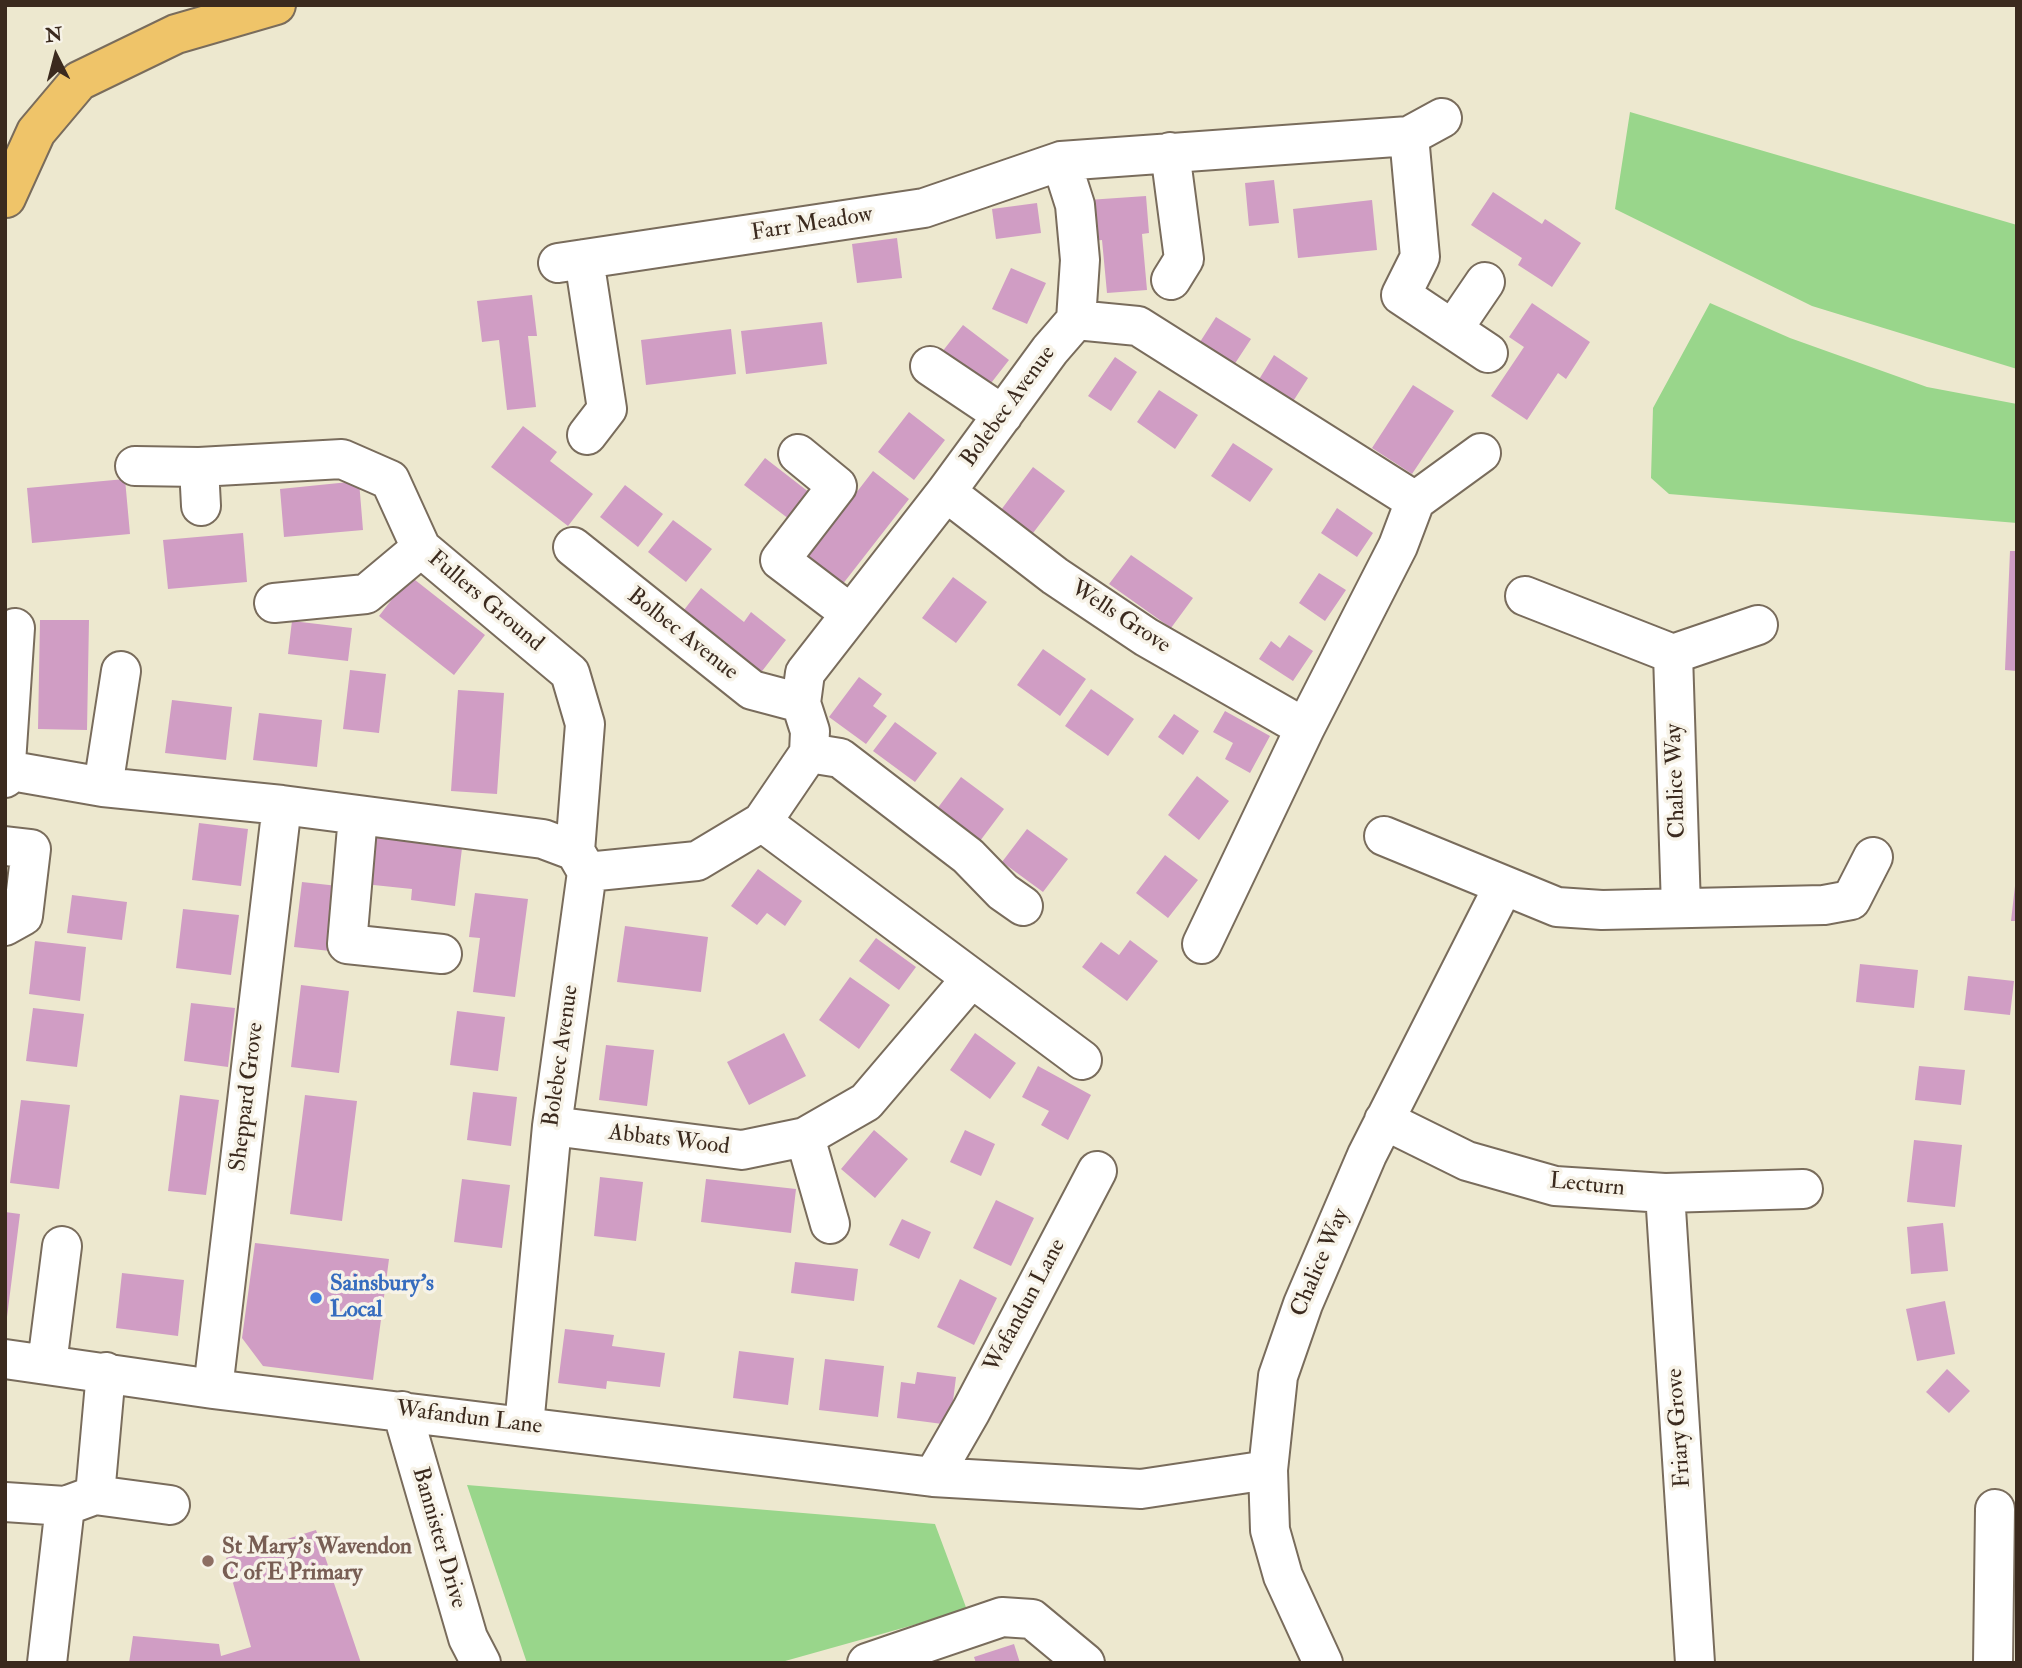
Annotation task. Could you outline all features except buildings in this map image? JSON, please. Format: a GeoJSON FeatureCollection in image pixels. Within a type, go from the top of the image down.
{"type":"FeatureCollection","features":[{"type":"Feature","properties":{"kind":"highway"},"geometry":{"type":"LineString","coordinates":[[6,193],[36,132],[79,81],[176,34],[276,5]]}},
{"type":"Feature","properties":{"kind":"street","name":"Farr Meadow"},"geometry":{"type":"LineString","coordinates":[[587,435],[607,409],[571,261],[924,208],[1061,162],[1426,127],[1420,257],[1401,295],[1453,330]]}},
{"type":"Feature","properties":{"kind":"street"},"geometry":{"type":"LineString","coordinates":[[1170,152],[1184,258],[1171,280]]}},
{"type":"Feature","properties":{"kind":"street"},"geometry":{"type":"LineString","coordinates":[[1061,162],[1075,205],[1080,260],[1076,320],[1138,326],[1415,501]]}},
{"type":"Feature","properties":{"kind":"street"},"geometry":{"type":"LineString","coordinates":[[1485,282],[1453,330],[1488,353]]}},
{"type":"Feature","properties":{"kind":"street","name":"Bolebec Avenue"},"geometry":{"type":"LineString","coordinates":[[809,753],[810,731],[801,703],[805,673],[946,492],[1050,350],[1076,320]]}},
{"type":"Feature","properties":{"kind":"street"},"geometry":{"type":"LineString","coordinates":[[930,366],[1003,415]]}},
{"type":"Feature","properties":{"kind":"street"},"geometry":{"type":"LineString","coordinates":[[1202,944],[1305,728],[1398,546],[1415,501],[1481,453]]}},
{"type":"Feature","properties":{"kind":"street"},"geometry":{"type":"LineString","coordinates":[[797,454],[837,486],[780,560],[851,614]]}},
{"type":"Feature","properties":{"kind":"street","name":"Fullers Ground"},"geometry":{"type":"LineString","coordinates":[[135,466],[199,467],[342,459],[390,480],[421,548],[569,673],[585,724],[581,862]]}},
{"type":"Feature","properties":{"kind":"street"},"geometry":{"type":"LineString","coordinates":[[199,467],[201,506]]}},
{"type":"Feature","properties":{"kind":"street","name":"Wells Grove"},"geometry":{"type":"LineString","coordinates":[[946,492],[1055,576],[1146,637],[1305,728]]}},
{"type":"Feature","properties":{"kind":"street","name":"Bolbec Avenue"},"geometry":{"type":"LineString","coordinates":[[573,547],[752,690],[801,703]]}},
{"type":"Feature","properties":{"kind":"street"},"geometry":{"type":"LineString","coordinates":[[274,603],[366,594],[421,548]]}},
{"type":"Feature","properties":{"kind":"street"},"geometry":{"type":"LineString","coordinates":[[1525,596],[1673,654],[1758,625]]}},
{"type":"Feature","properties":{"kind":"street"},"geometry":{"type":"LineString","coordinates":[[5,778],[15,628]]}},
{"type":"Feature","properties":{"kind":"street","name":"Chalice Way"},"geometry":{"type":"LineString","coordinates":[[1673,654],[1681,908]]}},
{"type":"Feature","properties":{"kind":"street"},"geometry":{"type":"LineString","coordinates":[[103,787],[121,671]]}},
{"type":"Feature","properties":{"kind":"street"},"geometry":{"type":"LineString","coordinates":[[6,769],[103,787],[282,805],[543,839],[581,862],[696,861],[762,822],[809,753],[840,758],[968,856],[1003,892],[1023,906]]}},
{"type":"Feature","properties":{"kind":"street","name":"Sheppard Grove"},"geometry":{"type":"LineString","coordinates":[[213,1389],[282,805]]}},
{"type":"Feature","properties":{"kind":"street"},"geometry":{"type":"LineString","coordinates":[[358,816],[346,944],[442,954]]}},
{"type":"Feature","properties":{"kind":"street"},"geometry":{"type":"LineString","coordinates":[[762,822],[970,980],[1082,1060]]}},
{"type":"Feature","properties":{"kind":"street"},"geometry":{"type":"LineString","coordinates":[[1384,836],[1557,907],[1824,905],[1850,900],[1873,857]]}},
{"type":"Feature","properties":{"kind":"street"},"geometry":{"type":"LineString","coordinates":[[5,846],[32,849],[23,916],[5,926]]}},
{"type":"Feature","properties":{"kind":"street","name":"Bolebec Avenue"},"geometry":{"type":"LineString","coordinates":[[524,1426],[552,1126],[581,862]]}},
{"type":"Feature","properties":{"kind":"street","name":"Chalice Way"},"geometry":{"type":"LineString","coordinates":[[1323,1663],[1283,1576],[1270,1530],[1268,1470],[1278,1376],[1303,1304],[1384,1120],[1503,887]]}},
{"type":"Feature","properties":{"kind":"street","name":"Abbats Wood"},"geometry":{"type":"LineString","coordinates":[[552,1126],[742,1150],[806,1137],[866,1102],[970,980]]}},
{"type":"Feature","properties":{"kind":"street","name":"Lecturn"},"geometry":{"type":"LineString","coordinates":[[1384,1120],[1467,1161],[1555,1186],[1665,1193],[1803,1189]]}},
{"type":"Feature","properties":{"kind":"street"},"geometry":{"type":"LineString","coordinates":[[806,1137],[831,1224]]}},
{"type":"Feature","properties":{"kind":"street","name":"Wafandun Lane"},"geometry":{"type":"LineString","coordinates":[[933,1476],[971,1411],[1097,1171]]}},
{"type":"Feature","properties":{"kind":"street","name":"Friary Grove"},"geometry":{"type":"LineString","coordinates":[[1665,1193],[1695,1663]]}},
{"type":"Feature","properties":{"kind":"street"},"geometry":{"type":"LineString","coordinates":[[47,1364],[62,1246]]}},
{"type":"Feature","properties":{"kind":"street","name":"Wafandun Lane"},"geometry":{"type":"LineString","coordinates":[[5,1359],[213,1389],[933,1476],[1141,1489],[1268,1470]]}},
{"type":"Feature","properties":{"kind":"street"},"geometry":{"type":"LineString","coordinates":[[47,1663],[106,1372]]}},
{"type":"Feature","properties":{"kind":"street","name":"Bannister Drive"},"geometry":{"type":"LineString","coordinates":[[402,1411],[468,1638],[481,1663]]}},
{"type":"Feature","properties":{"kind":"street"},"geometry":{"type":"LineString","coordinates":[[5,1502],[80,1500],[170,1505]]}},
{"type":"Feature","properties":{"kind":"street"},"geometry":{"type":"LineString","coordinates":[[1993,1663],[1995,1510]]}},
{"type":"Feature","properties":{"kind":"street"},"geometry":{"type":"LineString","coordinates":[[867,1663],[1002,1617],[1032,1619],[1085,1663]]}},
{"type":"Feature","properties":{"kind":"green space"},"geometry":{"type":"Polygon","coordinates":[[[1630,112],[2017,225],[2017,369],[1812,306],[1615,209],[1630,112]]]}},
{"type":"Feature","properties":{"kind":"green space"},"geometry":{"type":"Polygon","coordinates":[[[1710,303],[1790,338],[1927,387],[2017,404],[2017,523],[1669,494],[1651,478],[1653,408],[1710,303]]]}},
{"type":"Feature","properties":{"kind":"green space"},"geometry":{"type":"Polygon","coordinates":[[[467,1485],[935,1524],[967,1610],[778,1663],[527,1663],[467,1485]]]}},
{"type":"Feature","properties":{"kind":"place","name":"Sainsbury's Local"},"geometry":{"type":"Point","coordinates":[316,1298]}},
{"type":"Feature","properties":{"kind":"place","name":"St Mary's Wavendon C of E Primary"},"geometry":{"type":"Point","coordinates":[208,1561]}}]}
